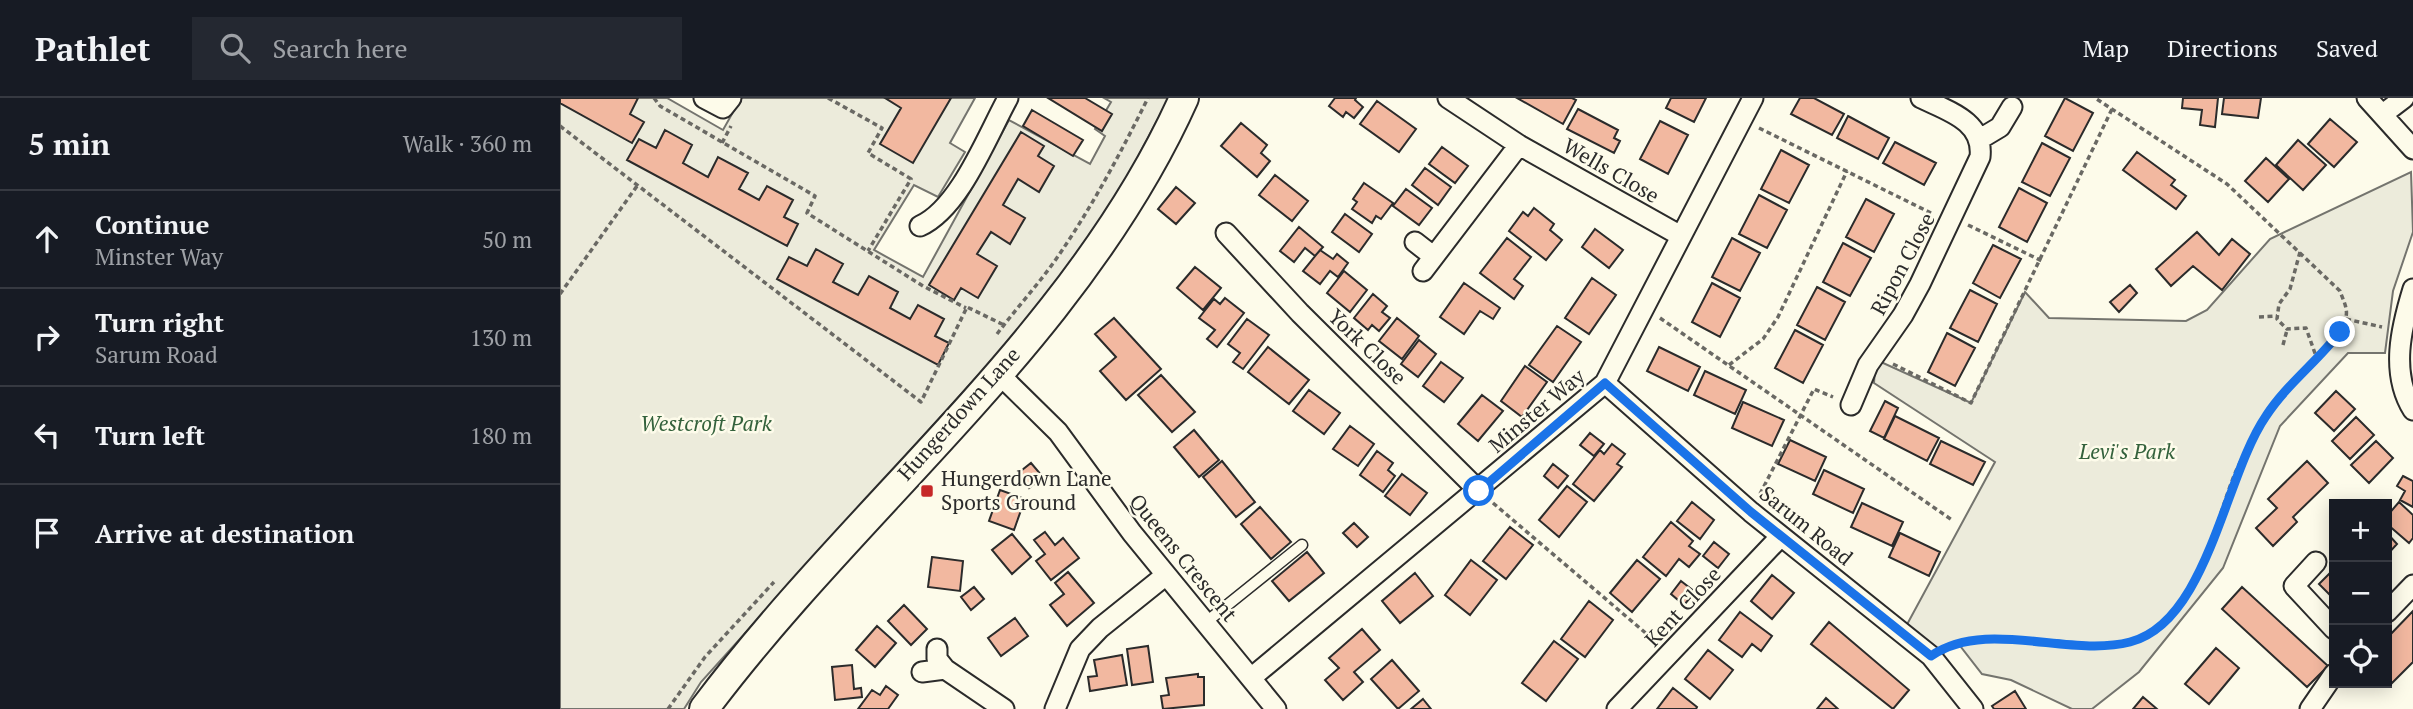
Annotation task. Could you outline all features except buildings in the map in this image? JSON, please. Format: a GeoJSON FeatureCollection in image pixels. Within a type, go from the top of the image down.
{"type":"FeatureCollection","features":[{"type":"Feature","properties":{"kind":"main road","name":"Hungerdown Lane"},"geometry":{"type":"LineString","coordinates":[[704,709],[744,656],[803,587],[998,373],[1103,241],[1141,184],[1184,98]]}},
{"type":"Feature","properties":{"kind":"street"},"geometry":{"type":"LineString","coordinates":[[704,98],[723,108],[731,98]]}},
{"type":"Feature","properties":{"kind":"street"},"geometry":{"type":"LineString","coordinates":[[920,226],[947,206],[1008,98]]}},
{"type":"Feature","properties":{"kind":"street","name":"Wells Close"},"geometry":{"type":"LineString","coordinates":[[1448,98],[1519,145],[1681,236]]}},
{"type":"Feature","properties":{"kind":"street","name":"Minster Way"},"geometry":{"type":"LineString","coordinates":[[1251,678],[1479,491],[1605,383],[1753,98]]}},
{"type":"Feature","properties":{"kind":"street"},"geometry":{"type":"LineString","coordinates":[[1922,98],[1970,124],[1980,139],[2000,127],[2012,107]]}},
{"type":"Feature","properties":{"kind":"street"},"geometry":{"type":"LineString","coordinates":[[2367,98],[2413,149]]}},
{"type":"Feature","properties":{"kind":"street"},"geometry":{"type":"LineString","coordinates":[[2383,114],[2404,98]]}},
{"type":"Feature","properties":{"kind":"street","name":"Ripon Close"},"geometry":{"type":"LineString","coordinates":[[1851,405],[1875,355],[1903,315],[1953,220],[1979,164],[1980,139]]}},
{"type":"Feature","properties":{"kind":"street"},"geometry":{"type":"LineString","coordinates":[[1416,242],[1428,264],[1519,145]]}},
{"type":"Feature","properties":{"kind":"street","name":"York Close"},"geometry":{"type":"LineString","coordinates":[[1226,233],[1479,491]]}},
{"type":"Feature","properties":{"kind":"street"},"geometry":{"type":"LineString","coordinates":[[1240,248],[1254,234]]}},
{"type":"Feature","properties":{"kind":"street"},"geometry":{"type":"LineString","coordinates":[[2413,289],[2402,332],[2400,380],[2413,410]]}},
{"type":"Feature","properties":{"kind":"street","name":"Queens Crescent"},"geometry":{"type":"LineString","coordinates":[[998,373],[1058,432],[1115,511],[1276,709]]}},
{"type":"Feature","properties":{"kind":"street","name":"Sarum Road"},"geometry":{"type":"LineString","coordinates":[[1605,383],[1751,512],[1931,656],[1966,707]]}},
{"type":"Feature","properties":{"kind":"street","name":"Kent Close"},"geometry":{"type":"LineString","coordinates":[[1617,709],[1781,536]]}},
{"type":"Feature","properties":{"kind":"street"},"geometry":{"type":"LineString","coordinates":[[2316,562],[2294,586],[2330,625]]}},
{"type":"Feature","properties":{"kind":"street"},"geometry":{"type":"LineString","coordinates":[[1055,709],[1080,649],[1100,628],[1166,575]]}},
{"type":"Feature","properties":{"kind":"street"},"geometry":{"type":"LineString","coordinates":[[2392,607],[2413,585]]}},
{"type":"Feature","properties":{"kind":"street"},"geometry":{"type":"LineString","coordinates":[[937,649],[937,659],[944,669],[1004,709]]}},
{"type":"Feature","properties":{"kind":"street"},"geometry":{"type":"LineString","coordinates":[[922,672],[944,669]]}},
{"type":"Feature","properties":{"kind":"street"},"geometry":{"type":"LineString","coordinates":[[2310,709],[2329,681]]}},
{"type":"Feature","properties":{"kind":"lane"},"geometry":{"type":"LineString","coordinates":[[1205,623],[1302,545]]}},
{"type":"Feature","properties":{"kind":"path"},"geometry":{"type":"LineString","coordinates":[[654,98],[660,106],[815,196],[807,213],[923,286],[1004,325]]}},
{"type":"Feature","properties":{"kind":"path"},"geometry":{"type":"LineString","coordinates":[[828,98],[882,128],[868,153],[911,179],[869,251]]}},
{"type":"Feature","properties":{"kind":"path"},"geometry":{"type":"LineString","coordinates":[[996,336],[1054,262],[1079,223],[1148,98]]}},
{"type":"Feature","properties":{"kind":"path"},"geometry":{"type":"LineString","coordinates":[[1931,656],[1944,647],[1971,641],[2050,641],[2099,646],[2132,642],[2166,622],[2187,596],[2205,559],[2236,471],[2265,416],[2340,332],[2346,319],[2346,307],[2340,292],[2227,184],[2095,98]]}},
{"type":"Feature","properties":{"kind":"path"},"geometry":{"type":"LineString","coordinates":[[1875,355],[1971,403],[2042,261],[2112,109]]}},
{"type":"Feature","properties":{"kind":"path"},"geometry":{"type":"LineString","coordinates":[[1742,119],[2042,261]]}},
{"type":"Feature","properties":{"kind":"path"},"geometry":{"type":"LineString","coordinates":[[560,126],[921,402],[966,308]]}},
{"type":"Feature","properties":{"kind":"path"},"geometry":{"type":"LineString","coordinates":[[1729,365],[1763,339],[1778,317],[1847,171]]}},
{"type":"Feature","properties":{"kind":"path"},"geometry":{"type":"LineString","coordinates":[[560,294],[637,186]]}},
{"type":"Feature","properties":{"kind":"path"},"geometry":{"type":"LineString","coordinates":[[2300,252],[2290,289],[2279,304],[2277,316],[2281,326],[2287,329],[2306,328],[2317,359]]}},
{"type":"Feature","properties":{"kind":"path"},"geometry":{"type":"LineString","coordinates":[[1644,307],[1952,520]]}},
{"type":"Feature","properties":{"kind":"path"},"geometry":{"type":"LineString","coordinates":[[2259,317],[2277,316]]}},
{"type":"Feature","properties":{"kind":"path"},"geometry":{"type":"LineString","coordinates":[[2346,319],[2402,332]]}},
{"type":"Feature","properties":{"kind":"path"},"geometry":{"type":"LineString","coordinates":[[2283,345],[2287,329]]}},
{"type":"Feature","properties":{"kind":"path"},"geometry":{"type":"LineString","coordinates":[[1751,512],[1814,389],[1851,405]]}},
{"type":"Feature","properties":{"kind":"path"},"geometry":{"type":"LineString","coordinates":[[1479,491],[1670,654]]}},
{"type":"Feature","properties":{"kind":"path"},"geometry":{"type":"LineString","coordinates":[[668,709],[705,657],[775,580]]}},
{"type":"Feature","properties":{"kind":"green space","name":"Westcroft Park"},"geometry":{"type":"Polygon","coordinates":[[[560,98],[667,98],[723,130],[741,98],[975,98],[950,143],[965,152],[938,197],[914,185],[874,250],[923,277],[1009,120],[1090,164],[1105,136],[1095,129],[1111,102],[1104,98],[1169,98],[1116,198],[1038,309],[701,682],[684,709],[560,709],[560,98]]]}},
{"type":"Feature","properties":{"kind":"green space","name":"Levi's Park"},"geometry":{"type":"Polygon","coordinates":[[[2411,172],[2413,232],[2393,291],[2385,353],[2348,353],[2280,426],[2223,568],[2139,672],[2092,709],[2072,709],[2011,680],[1982,674],[1957,642],[1938,658],[1904,630],[1995,462],[1874,383],[1875,369],[1881,362],[1971,403],[2025,292],[2049,318],[2186,321],[2207,310],[2270,239],[2411,172]]]}},
{"type":"Feature","properties":{"kind":"place","name":"Hungerdown Lane Sports Ground"},"geometry":{"type":"Point","coordinates":[927,491]}},
{"type":"Feature","properties":{"kind":"route"},"geometry":{"type":"LineString","coordinates":[[1479,491],[1605,383],[1751,512],[1931,656],[1944,647],[1971,641],[2050,641],[2099,646],[2132,642],[2166,622],[2187,596],[2205,559],[2236,471],[2265,416],[2326,351],[2340,332]]}}]}
